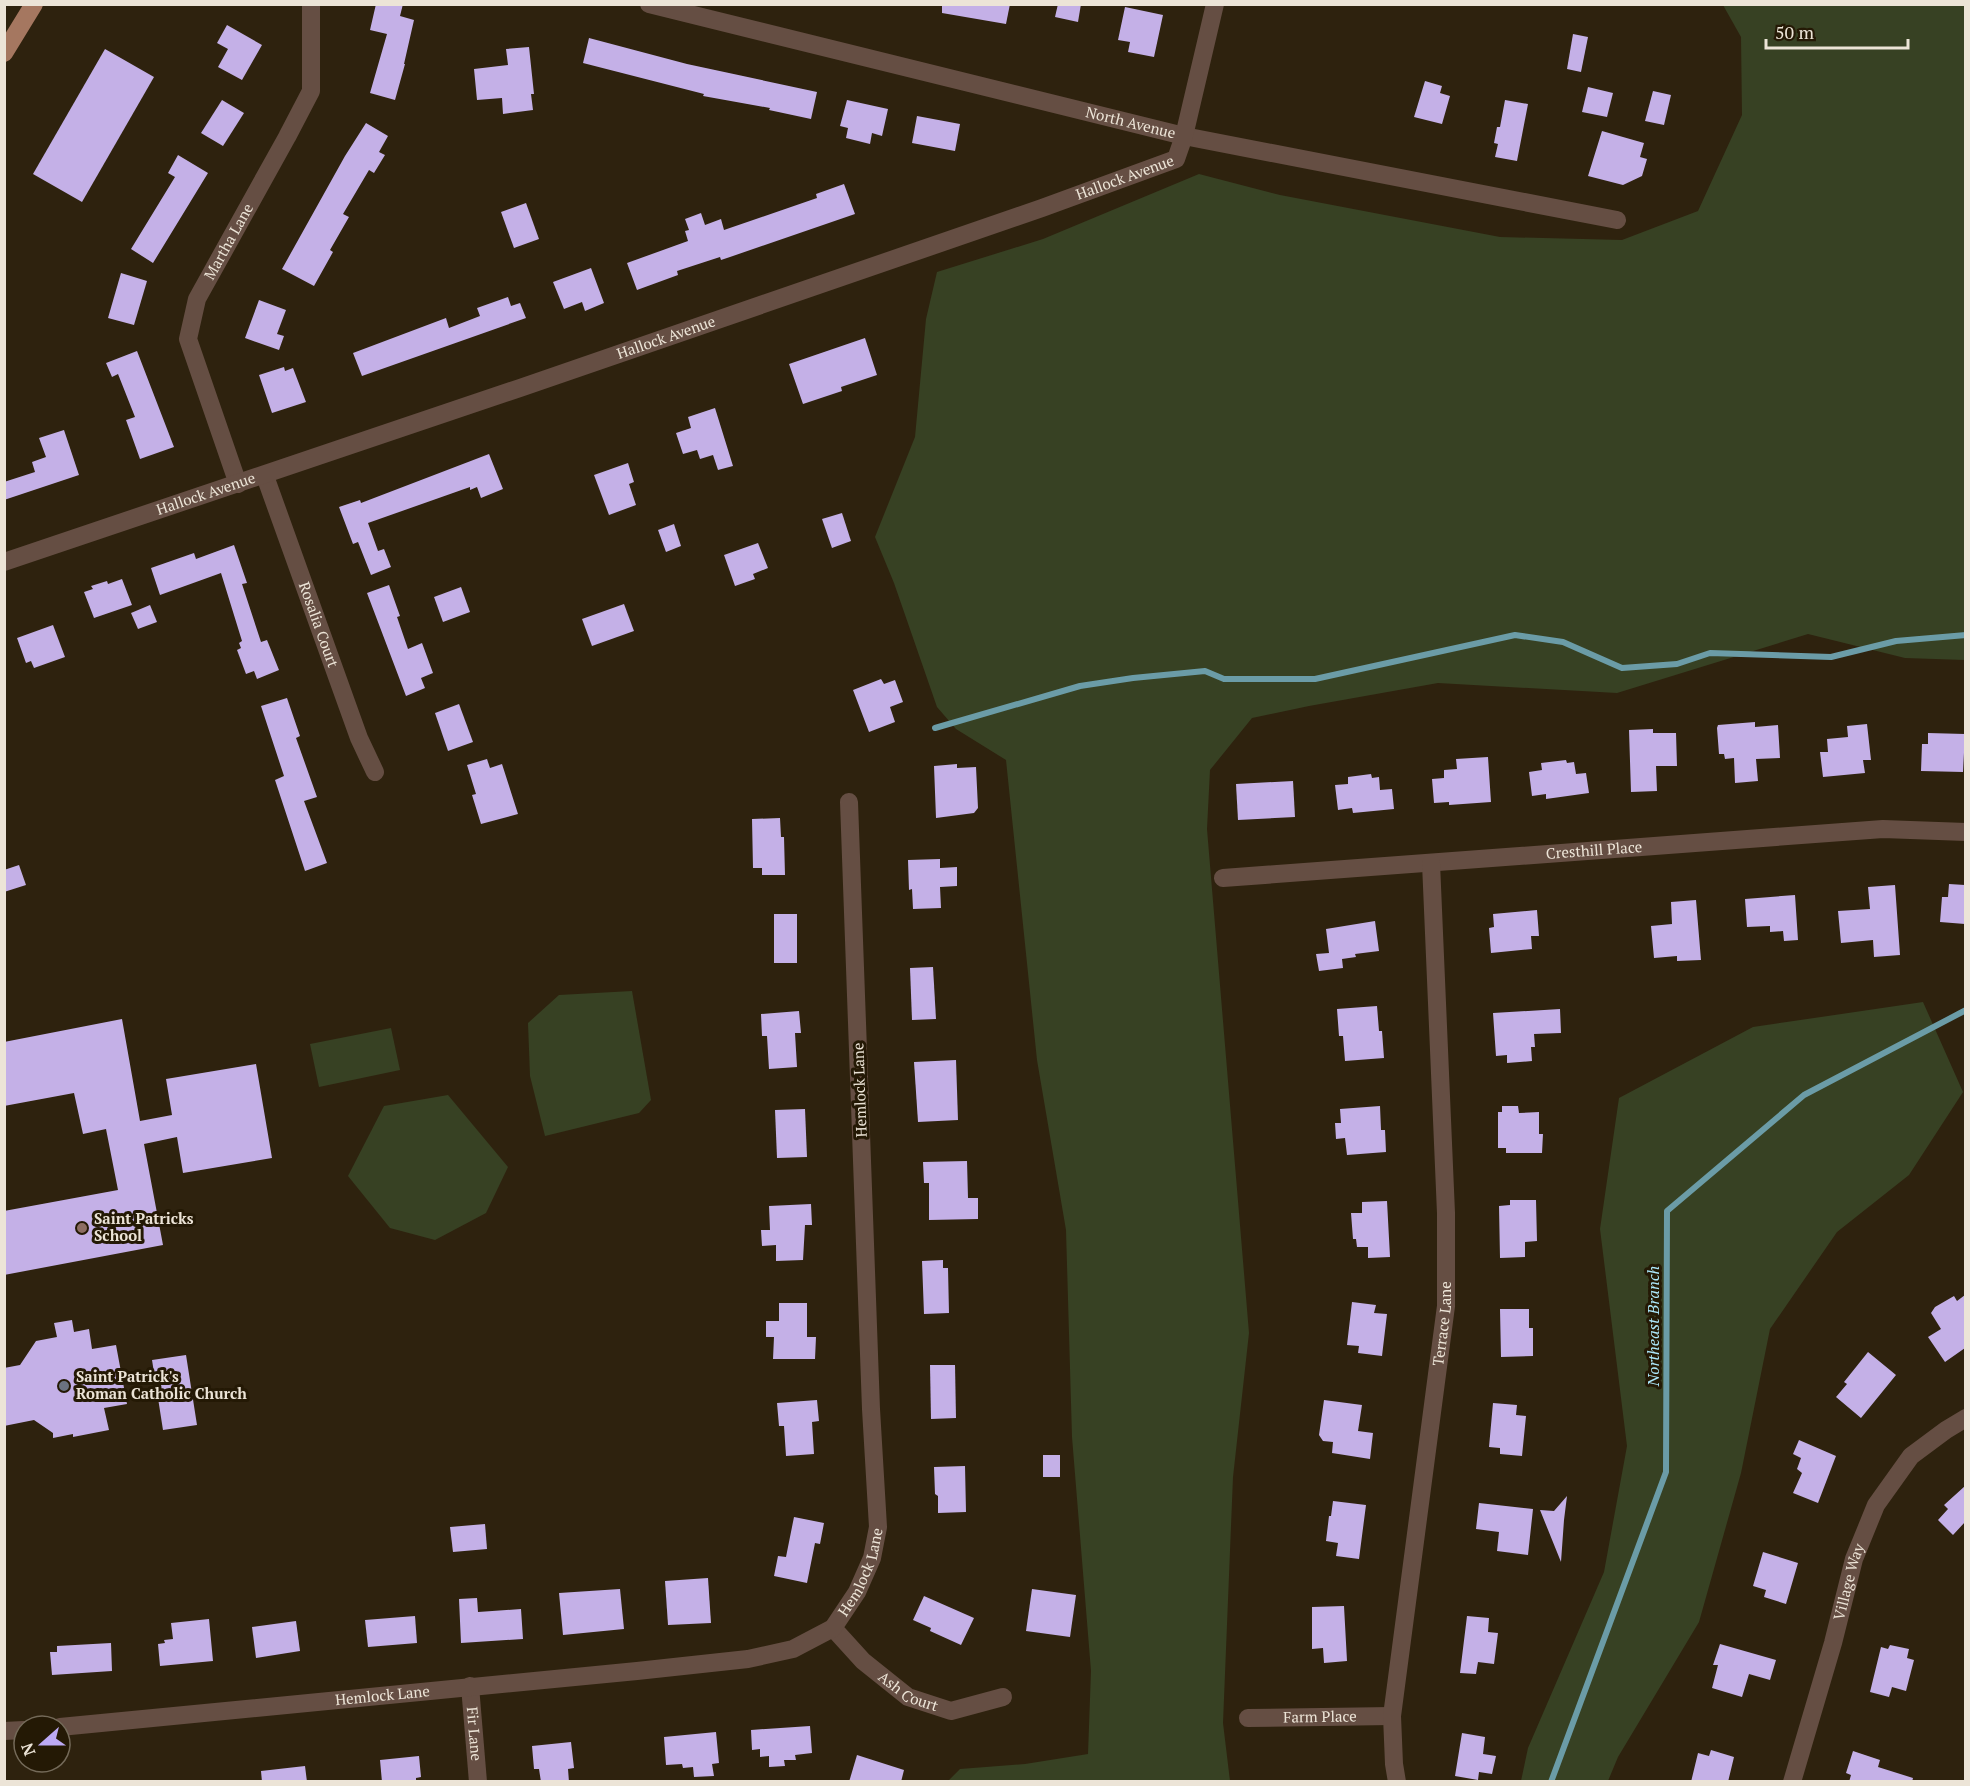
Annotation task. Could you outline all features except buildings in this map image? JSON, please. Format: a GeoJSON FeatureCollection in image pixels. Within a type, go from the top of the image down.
{"type":"FeatureCollection","features":[{"type":"Feature","properties":{"kind":"main road"},"geometry":{"type":"LineString","coordinates":[[4,53],[34,4]]}},
{"type":"Feature","properties":{"kind":"street","name":"Martha Lane"},"geometry":{"type":"LineString","coordinates":[[238,484],[188,339],[197,298],[311,91],[311,4]]}},
{"type":"Feature","properties":{"kind":"street","name":"North Avenue"},"geometry":{"type":"LineString","coordinates":[[649,4],[1184,136],[1617,220]]}},
{"type":"Feature","properties":{"kind":"street","name":"Hallock Avenue"},"geometry":{"type":"LineString","coordinates":[[4,562],[265,476],[1042,208],[1176,159],[1184,136],[1215,4]]}},
{"type":"Feature","properties":{"kind":"street","name":"Rosalia Court"},"geometry":{"type":"LineString","coordinates":[[265,476],[359,738],[375,772]]}},
{"type":"Feature","properties":{"kind":"street","name":"Hemlock Lane"},"geometry":{"type":"LineString","coordinates":[[72,1726],[748,1659],[793,1649],[833,1628],[857,1592],[872,1558],[878,1527],[871,1409],[849,802]]}},
{"type":"Feature","properties":{"kind":"street","name":"Cresthill Place"},"geometry":{"type":"LineString","coordinates":[[1223,878],[1883,829],[1965,832]]}},
{"type":"Feature","properties":{"kind":"street","name":"Terrace Lane"},"geometry":{"type":"LineString","coordinates":[[1397,1782],[1392,1716],[1446,1306],[1446,1213],[1431,863]]}},
{"type":"Feature","properties":{"kind":"street","name":"Village Way"},"geometry":{"type":"LineString","coordinates":[[1792,1782],[1833,1643],[1854,1559],[1876,1505],[1911,1456],[1965,1418]]}},
{"type":"Feature","properties":{"kind":"street","name":"Ash Court"},"geometry":{"type":"LineString","coordinates":[[833,1628],[863,1661],[908,1697],[951,1711],[1004,1697]]}},
{"type":"Feature","properties":{"kind":"street","name":"Fir Lane"},"geometry":{"type":"LineString","coordinates":[[470,1686],[478,1782]]}},
{"type":"Feature","properties":{"kind":"street","name":"Farm Place"},"geometry":{"type":"LineString","coordinates":[[1248,1718],[1392,1716]]}},
{"type":"Feature","properties":{"kind":"green space"},"geometry":{"type":"Polygon","coordinates":[[[1723,5],[1965,5],[1965,660],[1905,658],[1808,634],[1617,693],[1438,683],[1252,718],[1210,770],[1207,829],[1249,1333],[1233,1477],[1223,1723],[1230,1781],[948,1781],[960,1769],[1025,1764],[1088,1754],[1091,1671],[1072,1437],[1066,1230],[1037,1060],[1006,760],[956,729],[937,707],[894,583],[875,537],[915,437],[926,319],[937,272],[1043,239],[1199,174],[1280,195],[1500,237],[1622,240],[1698,211],[1742,115],[1741,37],[1723,5]]]}},
{"type":"Feature","properties":{"kind":"green space"},"geometry":{"type":"Polygon","coordinates":[[[632,991],[651,1100],[639,1113],[545,1136],[530,1076],[528,1023],[559,995],[632,991]]]}},
{"type":"Feature","properties":{"kind":"green space"},"geometry":{"type":"Polygon","coordinates":[[[1923,1002],[1963,1092],[1909,1175],[1837,1232],[1770,1329],[1741,1473],[1699,1622],[1618,1757],[1608,1781],[1521,1781],[1528,1748],[1604,1572],[1627,1446],[1600,1229],[1619,1098],[1753,1027],[1923,1002]]]}},
{"type":"Feature","properties":{"kind":"green space"},"geometry":{"type":"Polygon","coordinates":[[[391,1028],[400,1070],[319,1087],[310,1044],[391,1028]]]}},
{"type":"Feature","properties":{"kind":"green space"},"geometry":{"type":"Polygon","coordinates":[[[448,1095],[508,1167],[486,1213],[435,1240],[390,1228],[348,1176],[384,1106],[448,1095]]]}},
{"type":"Feature","properties":{"kind":"waterway"},"geometry":{"type":"LineString","coordinates":[[935,728],[1080,686],[1205,671],[1224,679],[1315,679],[1515,635],[1563,642],[1622,668],[1677,664],[1710,653],[1831,657],[1896,641],[1966,635]]}},
{"type":"Feature","properties":{"kind":"waterway","name":"Northeast Branch"},"geometry":{"type":"LineString","coordinates":[[1551,1782],[1666,1472],[1667,1211],[1804,1095],[1966,1010]]}},
{"type":"Feature","properties":{"kind":"place","name":"Saint Patricks School"},"geometry":{"type":"Point","coordinates":[82,1228]}},
{"type":"Feature","properties":{"kind":"place","name":"Saint Patrick's Roman Catholic Church"},"geometry":{"type":"Point","coordinates":[64,1386]}}]}
